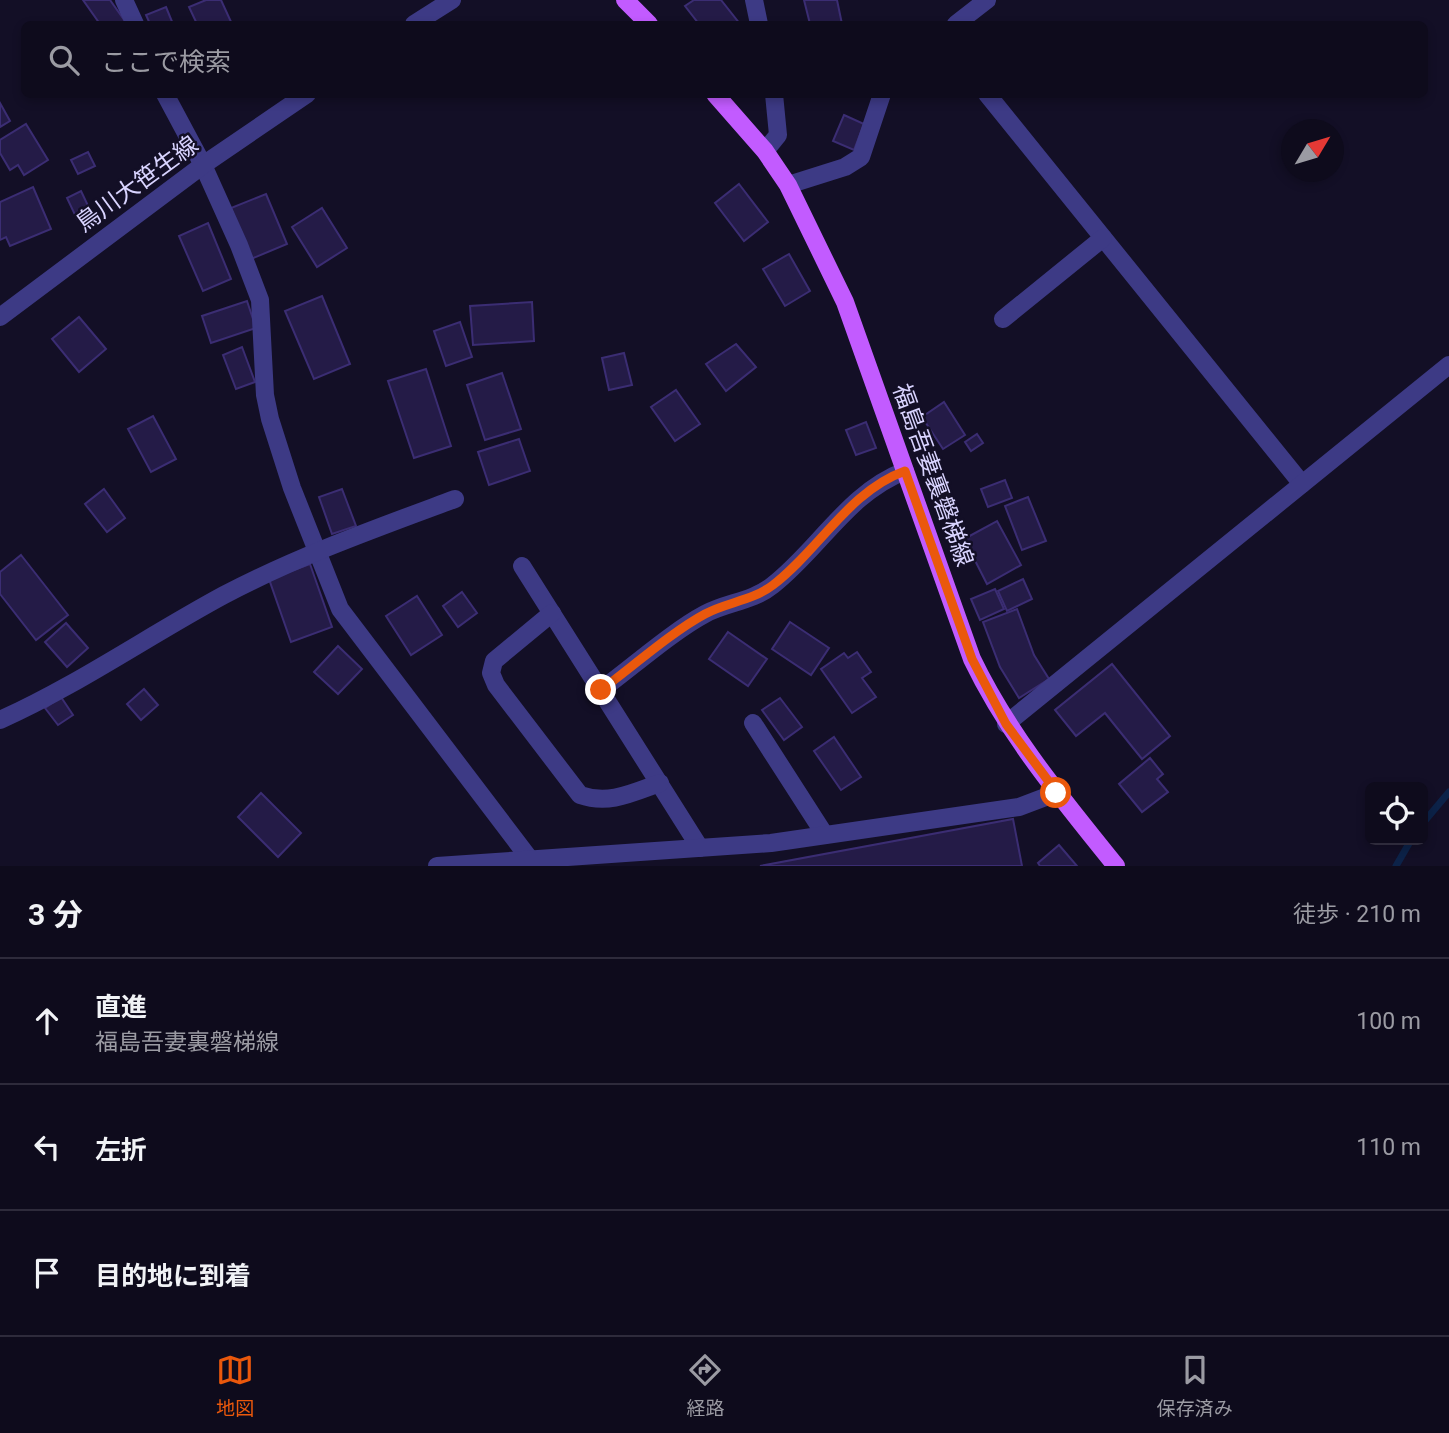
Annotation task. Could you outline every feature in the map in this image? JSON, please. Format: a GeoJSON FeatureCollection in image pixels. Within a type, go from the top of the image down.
{"type":"FeatureCollection","features":[{"type":"Feature","properties":{"kind":"main road"},"geometry":{"type":"LineString","coordinates":[[625,0],[646,21]]}},
{"type":"Feature","properties":{"kind":"main road","name":"福島吾妻裏磐梯線"},"geometry":{"type":"LineString","coordinates":[[719,98],[765,151],[789,185],[845,302],[972,659],[1006,724],[1116,866]]}},
{"type":"Feature","properties":{"kind":"street"},"geometry":{"type":"LineString","coordinates":[[124,0],[134,21]]}},
{"type":"Feature","properties":{"kind":"street"},"geometry":{"type":"LineString","coordinates":[[420,21],[452,0]]}},
{"type":"Feature","properties":{"kind":"street"},"geometry":{"type":"LineString","coordinates":[[754,0],[758,21]]}},
{"type":"Feature","properties":{"kind":"street"},"geometry":{"type":"LineString","coordinates":[[960,21],[987,0]]}},
{"type":"Feature","properties":{"kind":"street"},"geometry":{"type":"LineString","coordinates":[[167,98],[203,165],[260,300],[265,395],[270,419],[292,488],[340,610],[529,858]]}},
{"type":"Feature","properties":{"kind":"street","name":"鳥川大笹生線"},"geometry":{"type":"LineString","coordinates":[[0,317],[203,165],[301,98]]}},
{"type":"Feature","properties":{"kind":"street"},"geometry":{"type":"LineString","coordinates":[[765,151],[778,135],[774,98]]}},
{"type":"Feature","properties":{"kind":"street"},"geometry":{"type":"LineString","coordinates":[[789,185],[845,167],[861,157],[881,98]]}},
{"type":"Feature","properties":{"kind":"street"},"geometry":{"type":"LineString","coordinates":[[990,98],[1302,484]]}},
{"type":"Feature","properties":{"kind":"street"},"geometry":{"type":"LineString","coordinates":[[1003,319],[1103,238]]}},
{"type":"Feature","properties":{"kind":"street"},"geometry":{"type":"LineString","coordinates":[[1006,724],[1449,365]]}},
{"type":"Feature","properties":{"kind":"street"},"geometry":{"type":"LineString","coordinates":[[601,690],[705,614],[751,599],[774,585],[861,497],[884,479],[905,471]]}},
{"type":"Feature","properties":{"kind":"street"},"geometry":{"type":"LineString","coordinates":[[0,720],[51,697],[222,596],[317,550],[455,499]]}},
{"type":"Feature","properties":{"kind":"street"},"geometry":{"type":"LineString","coordinates":[[522,566],[701,848]]}},
{"type":"Feature","properties":{"kind":"street"},"geometry":{"type":"LineString","coordinates":[[552,613],[494,661],[491,673],[496,685],[580,795],[596,801],[611,800],[660,783]]}},
{"type":"Feature","properties":{"kind":"street"},"geometry":{"type":"LineString","coordinates":[[753,723],[825,835]]}},
{"type":"Feature","properties":{"kind":"street"},"geometry":{"type":"LineString","coordinates":[[437,866],[771,844],[1019,807],[1056,793],[1061,798]]}},
{"type":"Feature","properties":{"kind":"building"},"geometry":{"type":"Polygon","coordinates":[[[83,0],[110,0],[125,21],[98,21],[83,0]]]}},
{"type":"Feature","properties":{"kind":"building"},"geometry":{"type":"Polygon","coordinates":[[[206,0],[221,0],[231,21],[196,21],[189,7],[206,0]]]}},
{"type":"Feature","properties":{"kind":"building"},"geometry":{"type":"Polygon","coordinates":[[[694,0],[721,0],[738,21],[697,21],[685,6],[694,0]]]}},
{"type":"Feature","properties":{"kind":"building"},"geometry":{"type":"Polygon","coordinates":[[[804,0],[837,0],[841,21],[809,21],[804,0]]]}},
{"type":"Feature","properties":{"kind":"building"},"geometry":{"type":"Polygon","coordinates":[[[166,7],[172,21],[149,21],[146,15],[166,7]]]}},
{"type":"Feature","properties":{"kind":"building"},"geometry":{"type":"Polygon","coordinates":[[[0,103],[10,121],[0,127],[0,103]]]}},
{"type":"Feature","properties":{"kind":"building"},"geometry":{"type":"Polygon","coordinates":[[[844,115],[864,124],[854,150],[833,141],[844,115]]]}},
{"type":"Feature","properties":{"kind":"building"},"geometry":{"type":"Polygon","coordinates":[[[26,124],[48,160],[24,175],[18,165],[10,170],[0,153],[0,140],[26,124]]]}},
{"type":"Feature","properties":{"kind":"building"},"geometry":{"type":"Polygon","coordinates":[[[88,152],[95,166],[78,174],[71,160],[88,152]]]}},
{"type":"Feature","properties":{"kind":"building"},"geometry":{"type":"Polygon","coordinates":[[[739,184],[768,222],[744,241],[715,203],[739,184]]]}},
{"type":"Feature","properties":{"kind":"building"},"geometry":{"type":"Polygon","coordinates":[[[33,187],[51,229],[10,246],[6,237],[0,240],[0,202],[33,187]]]}},
{"type":"Feature","properties":{"kind":"building"},"geometry":{"type":"Polygon","coordinates":[[[81,191],[91,212],[77,219],[67,198],[81,191]]]}},
{"type":"Feature","properties":{"kind":"building"},"geometry":{"type":"Polygon","coordinates":[[[266,194],[287,244],[251,259],[231,208],[266,194]]]}},
{"type":"Feature","properties":{"kind":"building"},"geometry":{"type":"Polygon","coordinates":[[[322,208],[347,248],[317,267],[292,227],[322,208]]]}},
{"type":"Feature","properties":{"kind":"building"},"geometry":{"type":"Polygon","coordinates":[[[208,223],[231,279],[203,291],[179,236],[208,223]]]}},
{"type":"Feature","properties":{"kind":"building"},"geometry":{"type":"Polygon","coordinates":[[[789,254],[810,291],[785,306],[763,269],[789,254]]]}},
{"type":"Feature","properties":{"kind":"building"},"geometry":{"type":"Polygon","coordinates":[[[322,296],[350,364],[314,379],[285,311],[322,296]]]}},
{"type":"Feature","properties":{"kind":"building"},"geometry":{"type":"Polygon","coordinates":[[[247,301],[256,328],[211,343],[202,316],[247,301]]]}},
{"type":"Feature","properties":{"kind":"building"},"geometry":{"type":"Polygon","coordinates":[[[532,302],[534,341],[473,345],[470,306],[532,302]]]}},
{"type":"Feature","properties":{"kind":"building"},"geometry":{"type":"Polygon","coordinates":[[[79,317],[106,349],[79,372],[52,339],[79,317]]]}},
{"type":"Feature","properties":{"kind":"building"},"geometry":{"type":"Polygon","coordinates":[[[460,322],[472,357],[446,366],[434,331],[460,322]]]}},
{"type":"Feature","properties":{"kind":"building"},"geometry":{"type":"Polygon","coordinates":[[[736,344],[756,367],[726,391],[706,364],[736,344]]]}},
{"type":"Feature","properties":{"kind":"building"},"geometry":{"type":"Polygon","coordinates":[[[242,347],[255,382],[236,389],[223,355],[242,347]]]}},
{"type":"Feature","properties":{"kind":"building"},"geometry":{"type":"Polygon","coordinates":[[[624,353],[632,385],[609,390],[602,358],[624,353]]]}},
{"type":"Feature","properties":{"kind":"building"},"geometry":{"type":"Polygon","coordinates":[[[426,369],[451,446],[414,458],[388,381],[426,369]]]}},
{"type":"Feature","properties":{"kind":"building"},"geometry":{"type":"Polygon","coordinates":[[[502,373],[521,429],[485,440],[467,385],[502,373]]]}},
{"type":"Feature","properties":{"kind":"building"},"geometry":{"type":"Polygon","coordinates":[[[676,390],[700,424],[675,441],[651,407],[676,390]]]}},
{"type":"Feature","properties":{"kind":"building"},"geometry":{"type":"Polygon","coordinates":[[[944,402],[965,435],[943,449],[922,417],[944,402]]]}},
{"type":"Feature","properties":{"kind":"building"},"geometry":{"type":"Polygon","coordinates":[[[153,416],[176,459],[151,472],[128,429],[153,416]]]}},
{"type":"Feature","properties":{"kind":"building"},"geometry":{"type":"Polygon","coordinates":[[[866,422],[876,448],[856,455],[846,430],[866,422]]]}},
{"type":"Feature","properties":{"kind":"building"},"geometry":{"type":"Polygon","coordinates":[[[977,434],[983,443],[971,451],[965,442],[977,434]]]}},
{"type":"Feature","properties":{"kind":"building"},"geometry":{"type":"Polygon","coordinates":[[[519,439],[530,471],[489,485],[478,452],[519,439]]]}},
{"type":"Feature","properties":{"kind":"building"},"geometry":{"type":"Polygon","coordinates":[[[1005,480],[1012,498],[988,507],[981,489],[1005,480]]]}},
{"type":"Feature","properties":{"kind":"building"},"geometry":{"type":"Polygon","coordinates":[[[104,489],[125,518],[107,532],[85,504],[104,489]]]}},
{"type":"Feature","properties":{"kind":"building"},"geometry":{"type":"Polygon","coordinates":[[[342,489],[356,526],[332,534],[319,497],[342,489]]]}},
{"type":"Feature","properties":{"kind":"building"},"geometry":{"type":"Polygon","coordinates":[[[1028,497],[1046,541],[1022,550],[1005,506],[1028,497]]]}},
{"type":"Feature","properties":{"kind":"building"},"geometry":{"type":"Polygon","coordinates":[[[997,521],[1021,565],[987,584],[964,539],[997,521]]]}},
{"type":"Feature","properties":{"kind":"building"},"geometry":{"type":"Polygon","coordinates":[[[21,555],[68,615],[36,640],[0,594],[0,572],[21,555]]]}},
{"type":"Feature","properties":{"kind":"building"},"geometry":{"type":"Polygon","coordinates":[[[310,564],[332,627],[291,642],[269,579],[310,564]]]}},
{"type":"Feature","properties":{"kind":"building"},"geometry":{"type":"Polygon","coordinates":[[[1023,579],[1032,599],[1007,611],[998,591],[1023,579]]]}},
{"type":"Feature","properties":{"kind":"building"},"geometry":{"type":"Polygon","coordinates":[[[995,589],[1004,609],[980,620],[971,599],[995,589]]]}},
{"type":"Feature","properties":{"kind":"building"},"geometry":{"type":"Polygon","coordinates":[[[462,592],[477,613],[458,627],[443,606],[462,592]]]}},
{"type":"Feature","properties":{"kind":"building"},"geometry":{"type":"Polygon","coordinates":[[[417,596],[442,635],[411,655],[386,616],[417,596]]]}},
{"type":"Feature","properties":{"kind":"building"},"geometry":{"type":"Polygon","coordinates":[[[1017,609],[1034,655],[1049,679],[1019,698],[1000,667],[983,622],[1017,609]]]}},
{"type":"Feature","properties":{"kind":"building"},"geometry":{"type":"Polygon","coordinates":[[[790,622],[829,648],[811,675],[772,649],[790,622]]]}},
{"type":"Feature","properties":{"kind":"building"},"geometry":{"type":"Polygon","coordinates":[[[66,623],[88,648],[67,667],[45,642],[66,623]]]}},
{"type":"Feature","properties":{"kind":"building"},"geometry":{"type":"Polygon","coordinates":[[[728,632],[767,659],[748,686],[709,659],[728,632]]]}},
{"type":"Feature","properties":{"kind":"building"},"geometry":{"type":"Polygon","coordinates":[[[338,646],[362,669],[338,694],[314,672],[338,646]]]}},
{"type":"Feature","properties":{"kind":"building"},"geometry":{"type":"Polygon","coordinates":[[[857,652],[871,672],[862,678],[876,697],[852,713],[821,669],[844,653],[848,658],[857,652]]]}},
{"type":"Feature","properties":{"kind":"building"},"geometry":{"type":"Polygon","coordinates":[[[1112,664],[1170,736],[1142,759],[1105,713],[1076,736],[1055,710],[1112,664]]]}},
{"type":"Feature","properties":{"kind":"building"},"geometry":{"type":"Polygon","coordinates":[[[144,689],[158,705],[141,720],[127,704],[144,689]]]}},
{"type":"Feature","properties":{"kind":"building"},"geometry":{"type":"Polygon","coordinates":[[[61,697],[73,715],[58,725],[45,708],[61,697]]]}},
{"type":"Feature","properties":{"kind":"building"},"geometry":{"type":"Polygon","coordinates":[[[780,698],[802,727],[784,740],[762,710],[780,698]]]}},
{"type":"Feature","properties":{"kind":"building"},"geometry":{"type":"Polygon","coordinates":[[[834,737],[861,777],[841,790],[814,751],[834,737]]]}},
{"type":"Feature","properties":{"kind":"building"},"geometry":{"type":"Polygon","coordinates":[[[1150,758],[1163,774],[1157,779],[1168,792],[1142,812],[1119,784],[1150,758]]]}},
{"type":"Feature","properties":{"kind":"building"},"geometry":{"type":"Polygon","coordinates":[[[261,793],[301,833],[278,857],[238,817],[261,793]]]}},
{"type":"Feature","properties":{"kind":"building"},"geometry":{"type":"Polygon","coordinates":[[[1013,819],[1022,866],[760,866],[1013,819]]]}},
{"type":"Feature","properties":{"kind":"building"},"geometry":{"type":"Polygon","coordinates":[[[1059,845],[1077,866],[1040,866],[1038,863],[1059,845]]]}},
{"type":"Feature","properties":{"kind":"waterway"},"geometry":{"type":"LineString","coordinates":[[1428,817],[1449,792]]}},
{"type":"Feature","properties":{"kind":"waterway"},"geometry":{"type":"LineString","coordinates":[[1396,866],[1408,845]]}},
{"type":"Feature","properties":{"kind":"route"},"geometry":{"type":"LineString","coordinates":[[601,690],[705,614],[751,599],[774,585],[861,497],[884,479],[905,471],[972,659],[1006,724],[1061,798],[1056,793]]}}]}
